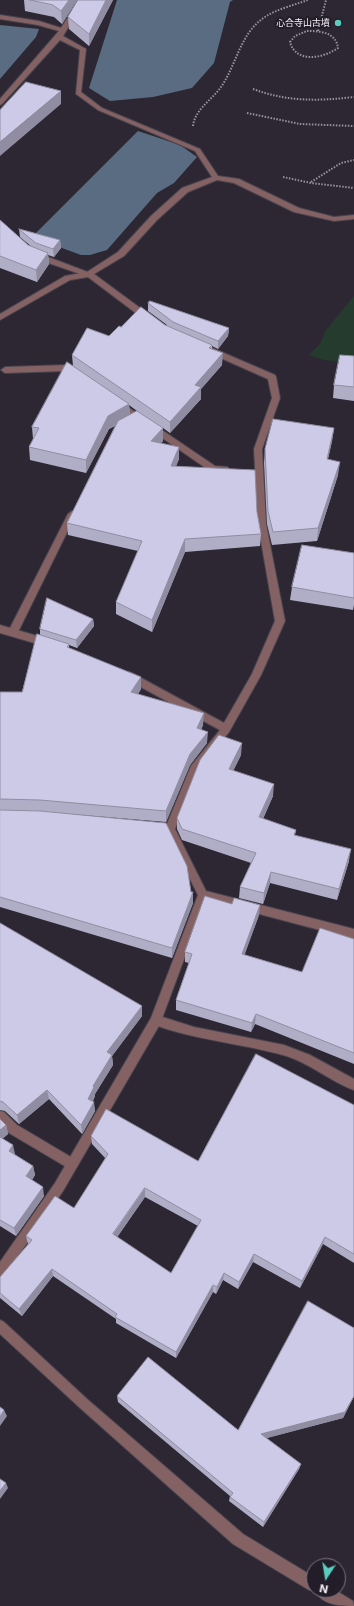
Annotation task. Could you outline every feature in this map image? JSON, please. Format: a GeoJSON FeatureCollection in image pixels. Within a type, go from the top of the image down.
{"type":"FeatureCollection","features":[{"type":"Feature","properties":{"kind":"street"},"geometry":{"type":"LineString","coordinates":[[0,103],[59,37],[82,0]]}},
{"type":"Feature","properties":{"kind":"street"},"geometry":{"type":"LineString","coordinates":[[0,17],[39,23],[62,30]]}},
{"type":"Feature","properties":{"kind":"street"},"geometry":{"type":"LineString","coordinates":[[59,37],[83,49],[78,93],[100,109],[198,150],[216,178]]}},
{"type":"Feature","properties":{"kind":"street"},"geometry":{"type":"LineString","coordinates":[[0,317],[68,278],[89,274],[121,254],[154,218],[185,190],[216,178],[236,181],[297,210],[334,219],[354,217]]}},
{"type":"Feature","properties":{"kind":"street"},"geometry":{"type":"LineString","coordinates":[[28,250],[33,254],[89,274],[157,324]]}},
{"type":"Feature","properties":{"kind":"street"},"geometry":{"type":"LineString","coordinates":[[0,1272],[59,1187],[156,1020],[203,895],[170,829],[194,769],[226,729],[256,675],[280,621],[262,524],[256,470],[258,449],[276,398],[272,377],[205,348]]}},
{"type":"Feature","properties":{"kind":"street"},"geometry":{"type":"LineString","coordinates":[[5,370],[67,368],[80,377]]}},
{"type":"Feature","properties":{"kind":"street"},"geometry":{"type":"LineString","coordinates":[[113,399],[214,469],[236,469]]}},
{"type":"Feature","properties":{"kind":"street"},"geometry":{"type":"LineString","coordinates":[[126,424],[139,417]]}},
{"type":"Feature","properties":{"kind":"street"},"geometry":{"type":"LineString","coordinates":[[13,632],[76,508]]}},
{"type":"Feature","properties":{"kind":"street"},"geometry":{"type":"LineString","coordinates":[[0,629],[55,646]]}},
{"type":"Feature","properties":{"kind":"street"},"geometry":{"type":"LineString","coordinates":[[119,671],[226,729]]}},
{"type":"Feature","properties":{"kind":"street"},"geometry":{"type":"LineString","coordinates":[[155,827],[170,829]]}},
{"type":"Feature","properties":{"kind":"street"},"geometry":{"type":"LineString","coordinates":[[203,895],[354,934]]}},
{"type":"Feature","properties":{"kind":"street"},"geometry":{"type":"LineString","coordinates":[[156,1020],[194,1032],[284,1050],[306,1058],[354,1085]]}},
{"type":"Feature","properties":{"kind":"street"},"geometry":{"type":"LineString","coordinates":[[0,1116],[13,1129],[72,1164]]}},
{"type":"Feature","properties":{"kind":"street"},"geometry":{"type":"LineString","coordinates":[[0,1326],[82,1403],[238,1539],[306,1580]]}},
{"type":"Feature","properties":{"kind":"street"},"geometry":{"type":"LineString","coordinates":[[335,1598],[348,1606]]}},
{"type":"Feature","properties":{"kind":"path"},"geometry":{"type":"LineString","coordinates":[[196,131],[193,126],[194,117],[221,87],[238,56],[247,33],[265,17],[308,0]]}},
{"type":"Feature","properties":{"kind":"path"},"geometry":{"type":"LineString","coordinates":[[318,31],[326,0]]}},
{"type":"Feature","properties":{"kind":"path"},"geometry":{"type":"LineString","coordinates":[[318,31],[335,38],[338,43],[338,48],[328,56],[309,57],[300,55],[290,47],[292,37],[298,33],[318,31]]}},
{"type":"Feature","properties":{"kind":"path"},"geometry":{"type":"LineString","coordinates":[[253,89],[275,97],[320,101],[354,97]]}},
{"type":"Feature","properties":{"kind":"path"},"geometry":{"type":"LineString","coordinates":[[247,113],[276,120],[316,126],[354,126]]}},
{"type":"Feature","properties":{"kind":"path"},"geometry":{"type":"LineString","coordinates":[[311,183],[341,163],[354,160]]}},
{"type":"Feature","properties":{"kind":"path"},"geometry":{"type":"LineString","coordinates":[[282,177],[311,183],[354,188]]}},
{"type":"Feature","properties":{"kind":"green space"},"geometry":{"type":"Polygon","coordinates":[[[354,296],[354,363],[324,360],[309,355],[320,344],[326,330],[354,296]]]}},
{"type":"Feature","properties":{"kind":"water"},"geometry":{"type":"Polygon","coordinates":[[[117,0],[233,0],[230,2],[214,63],[192,88],[153,97],[110,101],[89,88],[117,0]]]}},
{"type":"Feature","properties":{"kind":"water"},"geometry":{"type":"Polygon","coordinates":[[[0,25],[39,29],[36,37],[0,79],[0,25]]]}},
{"type":"Feature","properties":{"kind":"water"},"geometry":{"type":"Polygon","coordinates":[[[138,131],[180,145],[197,157],[174,183],[157,193],[107,250],[90,255],[81,255],[32,237],[138,131]]]}},
{"type":"Feature","properties":{"kind":"building"},"geometry":{"type":"Polygon","coordinates":[[[30,0],[69,0],[61,11],[53,5],[30,0]]]}},
{"type":"Feature","properties":{"kind":"building"},"geometry":{"type":"Polygon","coordinates":[[[78,0],[106,0],[89,34],[68,17],[78,0]]]}},
{"type":"Feature","properties":{"kind":"building"},"geometry":{"type":"Polygon","coordinates":[[[26,82],[61,91],[0,142],[0,110],[26,82]]]}},
{"type":"Feature","properties":{"kind":"building"},"geometry":{"type":"Polygon","coordinates":[[[0,220],[28,245],[48,253],[36,270],[0,256],[0,220]]]}},
{"type":"Feature","properties":{"kind":"building"},"geometry":{"type":"Polygon","coordinates":[[[19,229],[60,240],[53,249],[36,243],[19,229]]]}},
{"type":"Feature","properties":{"kind":"building"},"geometry":{"type":"Polygon","coordinates":[[[150,301],[229,328],[218,341],[173,322],[148,303],[150,301]]]}},
{"type":"Feature","properties":{"kind":"building"},"geometry":{"type":"Polygon","coordinates":[[[141,307],[165,325],[212,345],[209,348],[223,353],[195,385],[201,387],[170,422],[72,355],[87,328],[109,336],[119,326],[121,327],[141,307]]]}},
{"type":"Feature","properties":{"kind":"building"},"geometry":{"type":"Polygon","coordinates":[[[340,355],[354,356],[354,387],[334,385],[340,355]]]}},
{"type":"Feature","properties":{"kind":"building"},"geometry":{"type":"Polygon","coordinates":[[[67,362],[129,404],[108,416],[86,460],[29,447],[39,428],[32,427],[67,362]]]}},
{"type":"Feature","properties":{"kind":"building"},"geometry":{"type":"Polygon","coordinates":[[[137,411],[163,428],[151,441],[179,447],[171,466],[255,470],[257,512],[261,534],[185,539],[152,620],[116,602],[142,541],[67,523],[118,421],[137,411]]]}},
{"type":"Feature","properties":{"kind":"building"},"geometry":{"type":"Polygon","coordinates":[[[273,419],[334,428],[327,459],[340,462],[318,528],[273,532],[268,511],[265,449],[273,419]]]}},
{"type":"Feature","properties":{"kind":"building"},"geometry":{"type":"Polygon","coordinates":[[[302,545],[354,553],[354,598],[292,587],[302,545]]]}},
{"type":"Feature","properties":{"kind":"building"},"geometry":{"type":"Polygon","coordinates":[[[47,598],[93,619],[76,640],[40,629],[47,598]]]}},
{"type":"Feature","properties":{"kind":"building"},"geometry":{"type":"Polygon","coordinates":[[[37,634],[69,644],[67,647],[141,677],[131,692],[204,713],[197,728],[208,732],[190,754],[166,811],[40,800],[0,799],[0,692],[22,692],[37,634]]]}},
{"type":"Feature","properties":{"kind":"building"},"geometry":{"type":"Polygon","coordinates":[[[219,735],[242,743],[229,769],[274,784],[259,817],[296,830],[294,835],[351,849],[339,889],[271,872],[264,893],[240,887],[256,853],[182,829],[177,818],[200,760],[219,735]]]}},
{"type":"Feature","properties":{"kind":"building"},"geometry":{"type":"Polygon","coordinates":[[[0,810],[40,811],[166,823],[187,866],[191,892],[193,892],[172,948],[0,897],[0,810]]]}},
{"type":"Feature","properties":{"kind":"building"},"geometry":{"type":"Polygon","coordinates":[[[205,896],[232,904],[234,898],[260,905],[242,954],[302,972],[320,928],[354,939],[354,1053],[256,1014],[252,1023],[176,1000],[192,954],[185,952],[205,896]]]}},
{"type":"Feature","properties":{"kind":"building"},"geometry":{"type":"Polygon","coordinates":[[[0,923],[142,1006],[107,1052],[112,1055],[93,1086],[94,1087],[88,1099],[94,1102],[81,1125],[47,1090],[17,1115],[0,1101],[0,923]]]}},
{"type":"Feature","properties":{"kind":"building"},"geometry":{"type":"Polygon","coordinates":[[[256,1054],[354,1105],[354,1254],[325,1237],[302,1281],[254,1254],[239,1282],[224,1273],[217,1287],[213,1285],[176,1352],[115,1317],[117,1314],[52,1269],[19,1309],[0,1293],[0,1277],[32,1240],[26,1236],[55,1196],[74,1208],[108,1154],[91,1136],[106,1109],[198,1161],[256,1054]],[[145,1188],[113,1234],[171,1273],[201,1220],[145,1188]]]}},
{"type":"Feature","properties":{"kind":"building"},"geometry":{"type":"Polygon","coordinates":[[[0,1119],[6,1125],[0,1130],[0,1119]]]}},
{"type":"Feature","properties":{"kind":"building"},"geometry":{"type":"Polygon","coordinates":[[[0,1137],[13,1145],[9,1151],[33,1166],[26,1176],[43,1187],[14,1228],[0,1220],[0,1137]]]}},
{"type":"Feature","properties":{"kind":"building"},"geometry":{"type":"Polygon","coordinates":[[[308,1301],[354,1328],[354,1396],[345,1412],[261,1434],[301,1464],[264,1522],[230,1497],[233,1493],[117,1396],[148,1357],[238,1430],[308,1301]]]}},
{"type":"Feature","properties":{"kind":"building"},"geometry":{"type":"Polygon","coordinates":[[[0,1407],[4,1410],[0,1417],[0,1407]]]}},
{"type":"Feature","properties":{"kind":"building"},"geometry":{"type":"Polygon","coordinates":[[[0,1479],[6,1483],[0,1491],[0,1479]]]}},
{"type":"Feature","properties":{"kind":"place","name":"心合寺山古墳"},"geometry":{"type":"Point","coordinates":[338,23]}}]}
